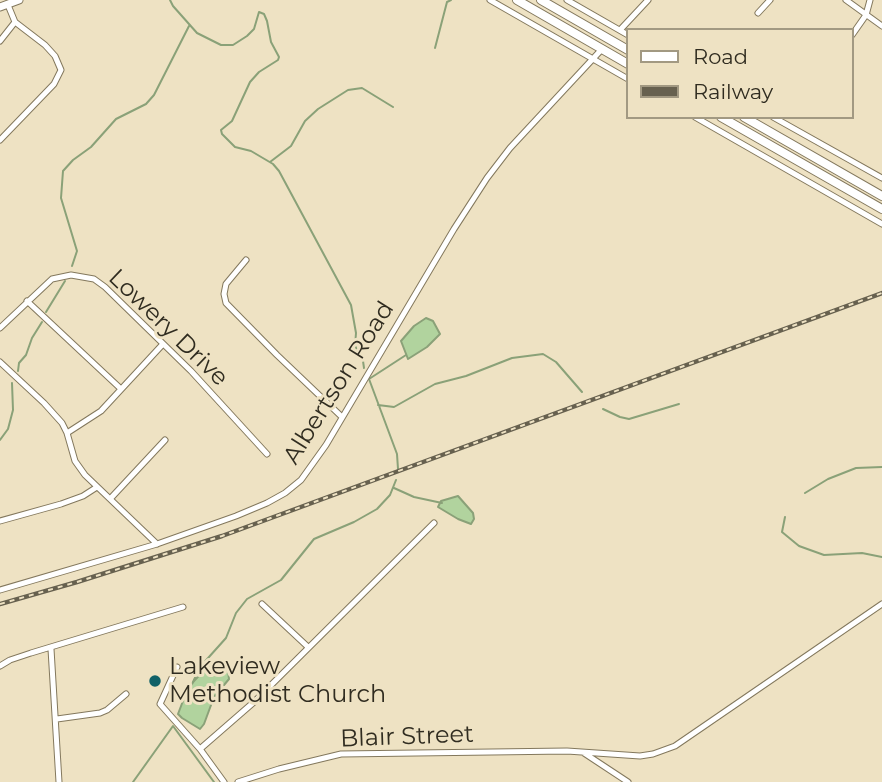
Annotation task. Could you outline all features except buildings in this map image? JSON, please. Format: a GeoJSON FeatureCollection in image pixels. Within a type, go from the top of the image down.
{"type":"FeatureCollection","features":[{"type":"Feature","properties":{"kind":"highway"},"geometry":{"type":"LineString","coordinates":[[517,0],[626,63]]}},
{"type":"Feature","properties":{"kind":"highway"},"geometry":{"type":"LineString","coordinates":[[541,0],[626,49]]}},
{"type":"Feature","properties":{"kind":"highway"},"geometry":{"type":"LineString","coordinates":[[724,119],[882,209]]}},
{"type":"Feature","properties":{"kind":"highway"},"geometry":{"type":"LineString","coordinates":[[747,119],[882,196]]}},
{"type":"Feature","properties":{"kind":"main road"},"geometry":{"type":"LineString","coordinates":[[4,6],[19,0]]}},
{"type":"Feature","properties":{"kind":"street"},"geometry":{"type":"LineString","coordinates":[[490,0],[626,78]]}},
{"type":"Feature","properties":{"kind":"street"},"geometry":{"type":"LineString","coordinates":[[567,0],[626,34]]}},
{"type":"Feature","properties":{"kind":"street"},"geometry":{"type":"LineString","coordinates":[[620,30],[648,0]]}},
{"type":"Feature","properties":{"kind":"street"},"geometry":{"type":"LineString","coordinates":[[758,13],[770,0]]}},
{"type":"Feature","properties":{"kind":"street"},"geometry":{"type":"LineString","coordinates":[[846,0],[882,26]]}},
{"type":"Feature","properties":{"kind":"street"},"geometry":{"type":"LineString","coordinates":[[854,32],[866,15],[870,0]]}},
{"type":"Feature","properties":{"kind":"street"},"geometry":{"type":"LineString","coordinates":[[0,140],[54,85],[61,70],[46,45],[15,22],[4,6]]}},
{"type":"Feature","properties":{"kind":"street"},"geometry":{"type":"LineString","coordinates":[[0,41],[15,22]]}},
{"type":"Feature","properties":{"kind":"street","name":"Albertson Road"},"geometry":{"type":"LineString","coordinates":[[0,590],[157,544],[236,516],[285,493],[312,467],[486,178],[510,148],[602,49]]}},
{"type":"Feature","properties":{"kind":"street"},"geometry":{"type":"LineString","coordinates":[[698,119],[882,224]]}},
{"type":"Feature","properties":{"kind":"street"},"geometry":{"type":"LineString","coordinates":[[779,119],[882,178]]}},
{"type":"Feature","properties":{"kind":"street"},"geometry":{"type":"LineString","coordinates":[[246,260],[226,284],[226,303],[342,417]]}},
{"type":"Feature","properties":{"kind":"street","name":"Lowery Drive"},"geometry":{"type":"LineString","coordinates":[[0,328],[47,282],[58,276],[89,277],[105,287],[163,344],[268,454]]}},
{"type":"Feature","properties":{"kind":"street"},"geometry":{"type":"LineString","coordinates":[[27,302],[121,389]]}},
{"type":"Feature","properties":{"kind":"street"},"geometry":{"type":"LineString","coordinates":[[67,433],[91,419],[163,344]]}},
{"type":"Feature","properties":{"kind":"street"},"geometry":{"type":"LineString","coordinates":[[0,362],[50,409],[67,433],[75,461],[97,487],[157,544]]}},
{"type":"Feature","properties":{"kind":"street"},"geometry":{"type":"LineString","coordinates":[[110,499],[165,440]]}},
{"type":"Feature","properties":{"kind":"street"},"geometry":{"type":"LineString","coordinates":[[0,521],[61,504],[83,496],[97,487]]}},
{"type":"Feature","properties":{"kind":"street"},"geometry":{"type":"LineString","coordinates":[[200,749],[246,709],[434,523]]}},
{"type":"Feature","properties":{"kind":"street"},"geometry":{"type":"LineString","coordinates":[[262,604],[308,647]]}},
{"type":"Feature","properties":{"kind":"street","name":"Blair Street"},"geometry":{"type":"LineString","coordinates":[[238,782],[341,754],[582,751],[640,756],[653,754],[675,746],[882,604]]}},
{"type":"Feature","properties":{"kind":"street"},"geometry":{"type":"LineString","coordinates":[[0,666],[10,660],[183,607]]}},
{"type":"Feature","properties":{"kind":"street"},"geometry":{"type":"LineString","coordinates":[[51,649],[59,782]]}},
{"type":"Feature","properties":{"kind":"street"},"geometry":{"type":"LineString","coordinates":[[177,667],[160,704],[200,749],[224,782]]}},
{"type":"Feature","properties":{"kind":"street"},"geometry":{"type":"LineString","coordinates":[[57,719],[100,713],[126,694]]}},
{"type":"Feature","properties":{"kind":"street"},"geometry":{"type":"LineString","coordinates":[[582,751],[628,782]]}},
{"type":"Feature","properties":{"kind":"shaded area"},"geometry":{"type":"Polygon","coordinates":[[[426,318],[433,321],[440,334],[427,347],[408,359],[401,341],[414,326],[426,318]]]}},
{"type":"Feature","properties":{"kind":"shaded area"},"geometry":{"type":"Polygon","coordinates":[[[458,496],[473,513],[471,524],[438,507],[441,501],[458,496]]]}},
{"type":"Feature","properties":{"kind":"shaded area"},"geometry":{"type":"Polygon","coordinates":[[[216,662],[228,671],[229,679],[214,697],[200,729],[178,714],[194,681],[208,666],[216,662]]]}},
{"type":"Feature","properties":{"kind":"waterway"},"geometry":{"type":"LineString","coordinates":[[170,0],[197,33],[221,45],[233,45],[247,36],[254,29],[259,12],[264,14],[278,60],[259,72],[250,82],[232,121],[221,130],[222,134],[235,147],[251,151],[273,164],[279,171],[351,305],[356,333],[355,346],[364,368]]}},
{"type":"Feature","properties":{"kind":"waterway"},"geometry":{"type":"LineString","coordinates":[[435,48],[447,2],[451,0]]}},
{"type":"Feature","properties":{"kind":"waterway"},"geometry":{"type":"LineString","coordinates":[[72,266],[77,251],[61,198],[63,171],[91,147],[116,119],[146,104],[154,95],[189,26]]}},
{"type":"Feature","properties":{"kind":"waterway"},"geometry":{"type":"LineString","coordinates":[[270,162],[291,146],[305,121],[318,109],[348,90],[362,88],[393,107]]}},
{"type":"Feature","properties":{"kind":"waterway"},"geometry":{"type":"LineString","coordinates":[[46,312],[65,281]]}},
{"type":"Feature","properties":{"kind":"waterway"},"geometry":{"type":"LineString","coordinates":[[18,371],[19,363],[26,355],[42,322]]}},
{"type":"Feature","properties":{"kind":"waterway"},"geometry":{"type":"LineString","coordinates":[[378,405],[394,407],[435,384],[466,376],[512,358],[543,354],[556,362],[582,392]]}},
{"type":"Feature","properties":{"kind":"waterway"},"geometry":{"type":"LineString","coordinates":[[398,469],[397,454],[369,379],[406,355]]}},
{"type":"Feature","properties":{"kind":"waterway"},"geometry":{"type":"LineString","coordinates":[[0,440],[8,429],[13,410],[12,383]]}},
{"type":"Feature","properties":{"kind":"waterway"},"geometry":{"type":"LineString","coordinates":[[603,409],[629,419],[679,404]]}},
{"type":"Feature","properties":{"kind":"waterway"},"geometry":{"type":"LineString","coordinates":[[805,493],[828,479],[856,468],[882,467]]}},
{"type":"Feature","properties":{"kind":"waterway"},"geometry":{"type":"LineString","coordinates":[[193,682],[200,667],[226,638],[236,613],[247,599],[281,580],[314,539],[377,509],[390,495],[396,480]]}},
{"type":"Feature","properties":{"kind":"waterway"},"geometry":{"type":"LineString","coordinates":[[394,488],[414,497],[442,503]]}},
{"type":"Feature","properties":{"kind":"waterway"},"geometry":{"type":"LineString","coordinates":[[785,517],[782,532],[799,546],[824,555],[862,553],[882,557]]}},
{"type":"Feature","properties":{"kind":"waterway"},"geometry":{"type":"LineString","coordinates":[[133,782],[173,726],[214,782]]}},
{"type":"Feature","properties":{"kind":"railway"},"geometry":{"type":"LineString","coordinates":[[0,604],[222,536],[882,293]]}},
{"type":"Feature","properties":{"kind":"place","name":"Lakeview Methodist Church"},"geometry":{"type":"Point","coordinates":[155,681]}}]}
